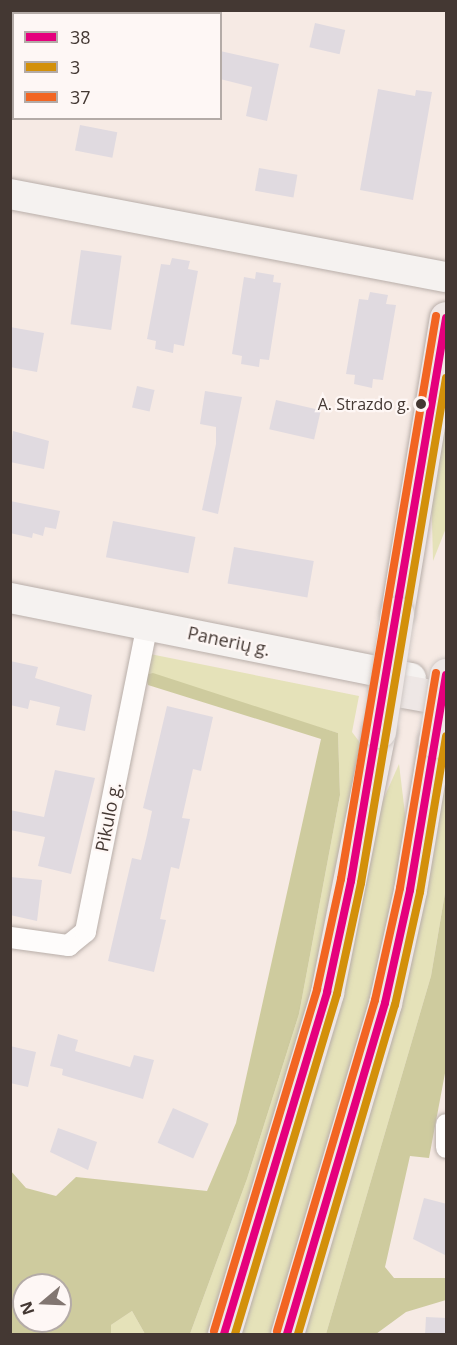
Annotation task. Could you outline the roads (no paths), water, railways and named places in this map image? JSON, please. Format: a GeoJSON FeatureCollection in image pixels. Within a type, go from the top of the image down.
{"type":"FeatureCollection","features":[{"type":"Feature","properties":{"kind":"main road"},"geometry":{"type":"LineString","coordinates":[[10,194],[447,277]]}},
{"type":"Feature","properties":{"kind":"main road"},"geometry":{"type":"LineString","coordinates":[[224,1335],[327,992],[379,731],[447,318]]}},
{"type":"Feature","properties":{"kind":"main road","name":"Panerių g."},"geometry":{"type":"LineString","coordinates":[[10,598],[445,686]]}},
{"type":"Feature","properties":{"kind":"main road"},"geometry":{"type":"LineString","coordinates":[[287,1335],[386,1003],[410,890],[445,686],[386,688]]}},
{"type":"Feature","properties":{"kind":"street","name":"Pikulo g."},"geometry":{"type":"LineString","coordinates":[[10,937],[68,945],[85,931],[147,624]]}},
{"type":"Feature","properties":{"kind":"street"},"geometry":{"type":"LineString","coordinates":[[447,1124],[447,1147]]}},
{"type":"Feature","properties":{"kind":"place","name":"A. Strazdo g."},"geometry":{"type":"Point","coordinates":[421,404]}}]}
